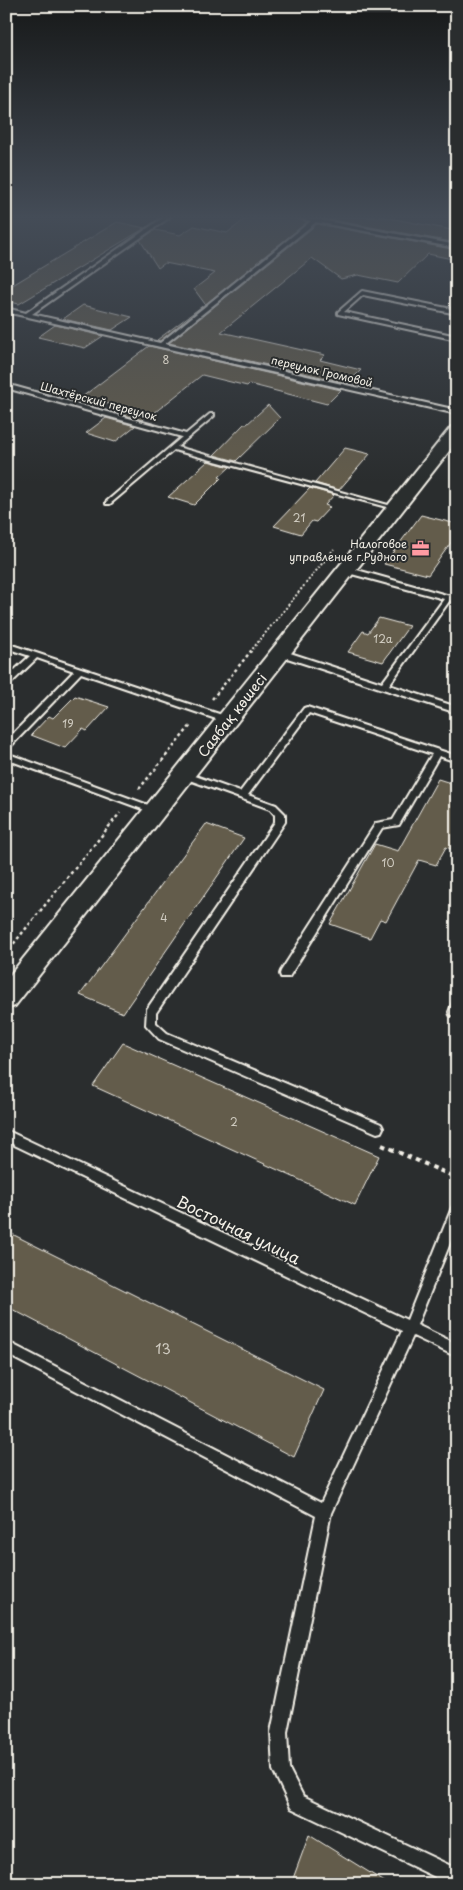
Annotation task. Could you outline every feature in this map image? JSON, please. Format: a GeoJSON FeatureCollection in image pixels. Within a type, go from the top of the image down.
{"type":"FeatureCollection","features":[{"type":"Feature","properties":{"kind":"street","name":"Саябақ көшесі"},"geometry":{"type":"LineString","coordinates":[[6,999],[457,430]]}},
{"type":"Feature","properties":{"kind":"lane"},"geometry":{"type":"LineString","coordinates":[[27,315],[41,305]]}},
{"type":"Feature","properties":{"kind":"lane"},"geometry":{"type":"LineString","coordinates":[[161,345],[210,305]]}},
{"type":"Feature","properties":{"kind":"lane"},"geometry":{"type":"LineString","coordinates":[[349,305],[340,313],[457,338]]}},
{"type":"Feature","properties":{"kind":"lane"},"geometry":{"type":"LineString","coordinates":[[423,305],[457,312]]}},
{"type":"Feature","properties":{"kind":"lane","name":"переулок Громовой"},"geometry":{"type":"LineString","coordinates":[[6,310],[457,412]]}},
{"type":"Feature","properties":{"kind":"lane","name":"Шахтёрский переулок"},"geometry":{"type":"LineString","coordinates":[[6,386],[186,436]]}},
{"type":"Feature","properties":{"kind":"lane"},"geometry":{"type":"LineString","coordinates":[[108,502],[212,415]]}},
{"type":"Feature","properties":{"kind":"lane"},"geometry":{"type":"LineString","coordinates":[[172,448],[396,508]]}},
{"type":"Feature","properties":{"kind":"lane"},"geometry":{"type":"LineString","coordinates":[[347,570],[452,599],[384,686]]}},
{"type":"Feature","properties":{"kind":"lane"},"geometry":{"type":"LineString","coordinates":[[6,645],[228,720]]}},
{"type":"Feature","properties":{"kind":"lane"},"geometry":{"type":"LineString","coordinates":[[281,653],[457,710]]}},
{"type":"Feature","properties":{"kind":"lane"},"geometry":{"type":"LineString","coordinates":[[6,682],[35,655]]}},
{"type":"Feature","properties":{"kind":"lane"},"geometry":{"type":"LineString","coordinates":[[6,746],[79,670]]}},
{"type":"Feature","properties":{"kind":"lane"},"geometry":{"type":"LineString","coordinates":[[242,796],[307,710],[457,759]]}},
{"type":"Feature","properties":{"kind":"lane"},"geometry":{"type":"LineString","coordinates":[[285,974],[379,825],[396,823],[437,752]]}},
{"type":"Feature","properties":{"kind":"lane"},"geometry":{"type":"LineString","coordinates":[[6,756],[156,811]]}},
{"type":"Feature","properties":{"kind":"lane"},"geometry":{"type":"LineString","coordinates":[[184,775],[273,807],[280,814],[280,822],[151,1012],[152,1024],[163,1036],[376,1128]]}},
{"type":"Feature","properties":{"kind":"lane","name":"Восточная улица"},"geometry":{"type":"LineString","coordinates":[[6,1135],[457,1351]]}},
{"type":"Feature","properties":{"kind":"lane"},"geometry":{"type":"LineString","coordinates":[[448,1878],[297,1802],[281,1770],[279,1732],[324,1512],[410,1328],[457,1210]]}},
{"type":"Feature","properties":{"kind":"lane"},"geometry":{"type":"LineString","coordinates":[[6,1347],[324,1512]]}},
{"type":"Feature","properties":{"kind":"path"},"geometry":{"type":"LineString","coordinates":[[6,953],[334,548]]}},
{"type":"Feature","properties":{"kind":"path"},"geometry":{"type":"LineString","coordinates":[[376,1128],[376,1142],[457,1178]]}},
{"type":"Feature","properties":{"kind":"building"},"geometry":{"type":"Polygon","coordinates":[[[83,305],[132,317],[112,330],[63,319],[83,305]]]}},
{"type":"Feature","properties":{"kind":"building"},"geometry":{"type":"Polygon","coordinates":[[[203,305],[204,305],[160,341],[157,340],[203,305]]]}},
{"type":"Feature","properties":{"kind":"building"},"geometry":{"type":"Polygon","coordinates":[[[216,305],[254,305],[221,332],[325,355],[320,360],[361,370],[348,383],[169,343],[216,305]]]}},
{"type":"Feature","properties":{"kind":"building"},"geometry":{"type":"Polygon","coordinates":[[[55,325],[103,336],[85,348],[38,337],[55,325]]]}},
{"type":"Feature","properties":{"kind":"building"},"geometry":{"type":"Polygon","coordinates":[[[149,346],[341,390],[327,404],[249,384],[247,386],[202,375],[149,417],[147,416],[142,420],[114,412],[121,407],[82,397],[149,346]]]}},
{"type":"Feature","properties":{"kind":"building"},"geometry":{"type":"Polygon","coordinates":[[[268,405],[280,418],[236,461],[214,455],[244,424],[247,424],[268,405]]]}},
{"type":"Feature","properties":{"kind":"building"},"geometry":{"type":"Polygon","coordinates":[[[106,418],[135,426],[115,442],[86,433],[106,418]]]}},
{"type":"Feature","properties":{"kind":"building"},"geometry":{"type":"Polygon","coordinates":[[[345,448],[370,454],[339,490],[315,483],[345,448]]]}},
{"type":"Feature","properties":{"kind":"building"},"geometry":{"type":"Polygon","coordinates":[[[208,461],[230,467],[194,505],[168,497],[208,461]]]}},
{"type":"Feature","properties":{"kind":"building"},"geometry":{"type":"Polygon","coordinates":[[[310,488],[334,495],[325,505],[330,507],[316,522],[312,521],[301,534],[274,526],[310,488]]]}},
{"type":"Feature","properties":{"kind":"building","name":"Налоговое управление г.Рудного"},"geometry":{"type":"Polygon","coordinates":[[[421,515],[457,524],[457,534],[428,575],[384,564],[421,515]]]}},
{"type":"Feature","properties":{"kind":"building"},"geometry":{"type":"Polygon","coordinates":[[[379,618],[409,626],[383,662],[348,652],[363,631],[368,633],[379,618]]]}},
{"type":"Feature","properties":{"kind":"building"},"geometry":{"type":"Polygon","coordinates":[[[75,696],[109,707],[87,731],[83,729],[65,748],[31,735],[49,716],[53,718],[75,696]]]}},
{"type":"Feature","properties":{"kind":"building"},"geometry":{"type":"Polygon","coordinates":[[[438,779],[457,785],[457,838],[451,849],[446,847],[436,865],[419,860],[386,921],[380,919],[370,938],[330,924],[375,844],[398,851],[438,779]]]}},
{"type":"Feature","properties":{"kind":"building"},"geometry":{"type":"Polygon","coordinates":[[[206,824],[244,838],[123,1013],[80,995],[206,824]]]}},
{"type":"Feature","properties":{"kind":"building"},"geometry":{"type":"Polygon","coordinates":[[[123,1043],[379,1156],[355,1205],[93,1086],[123,1043]]]}},
{"type":"Feature","properties":{"kind":"building"},"geometry":{"type":"Polygon","coordinates":[[[6,1231],[324,1390],[294,1457],[6,1306],[6,1231]]]}},
{"type":"Feature","properties":{"kind":"building"},"geometry":{"type":"Polygon","coordinates":[[[309,1835],[388,1884],[291,1884],[309,1835]]]}},
{"type":"Feature","properties":{"kind":"place","name":"Налоговое управление г.Рудного"},"geometry":{"type":"Point","coordinates":[421,549]}}]}
